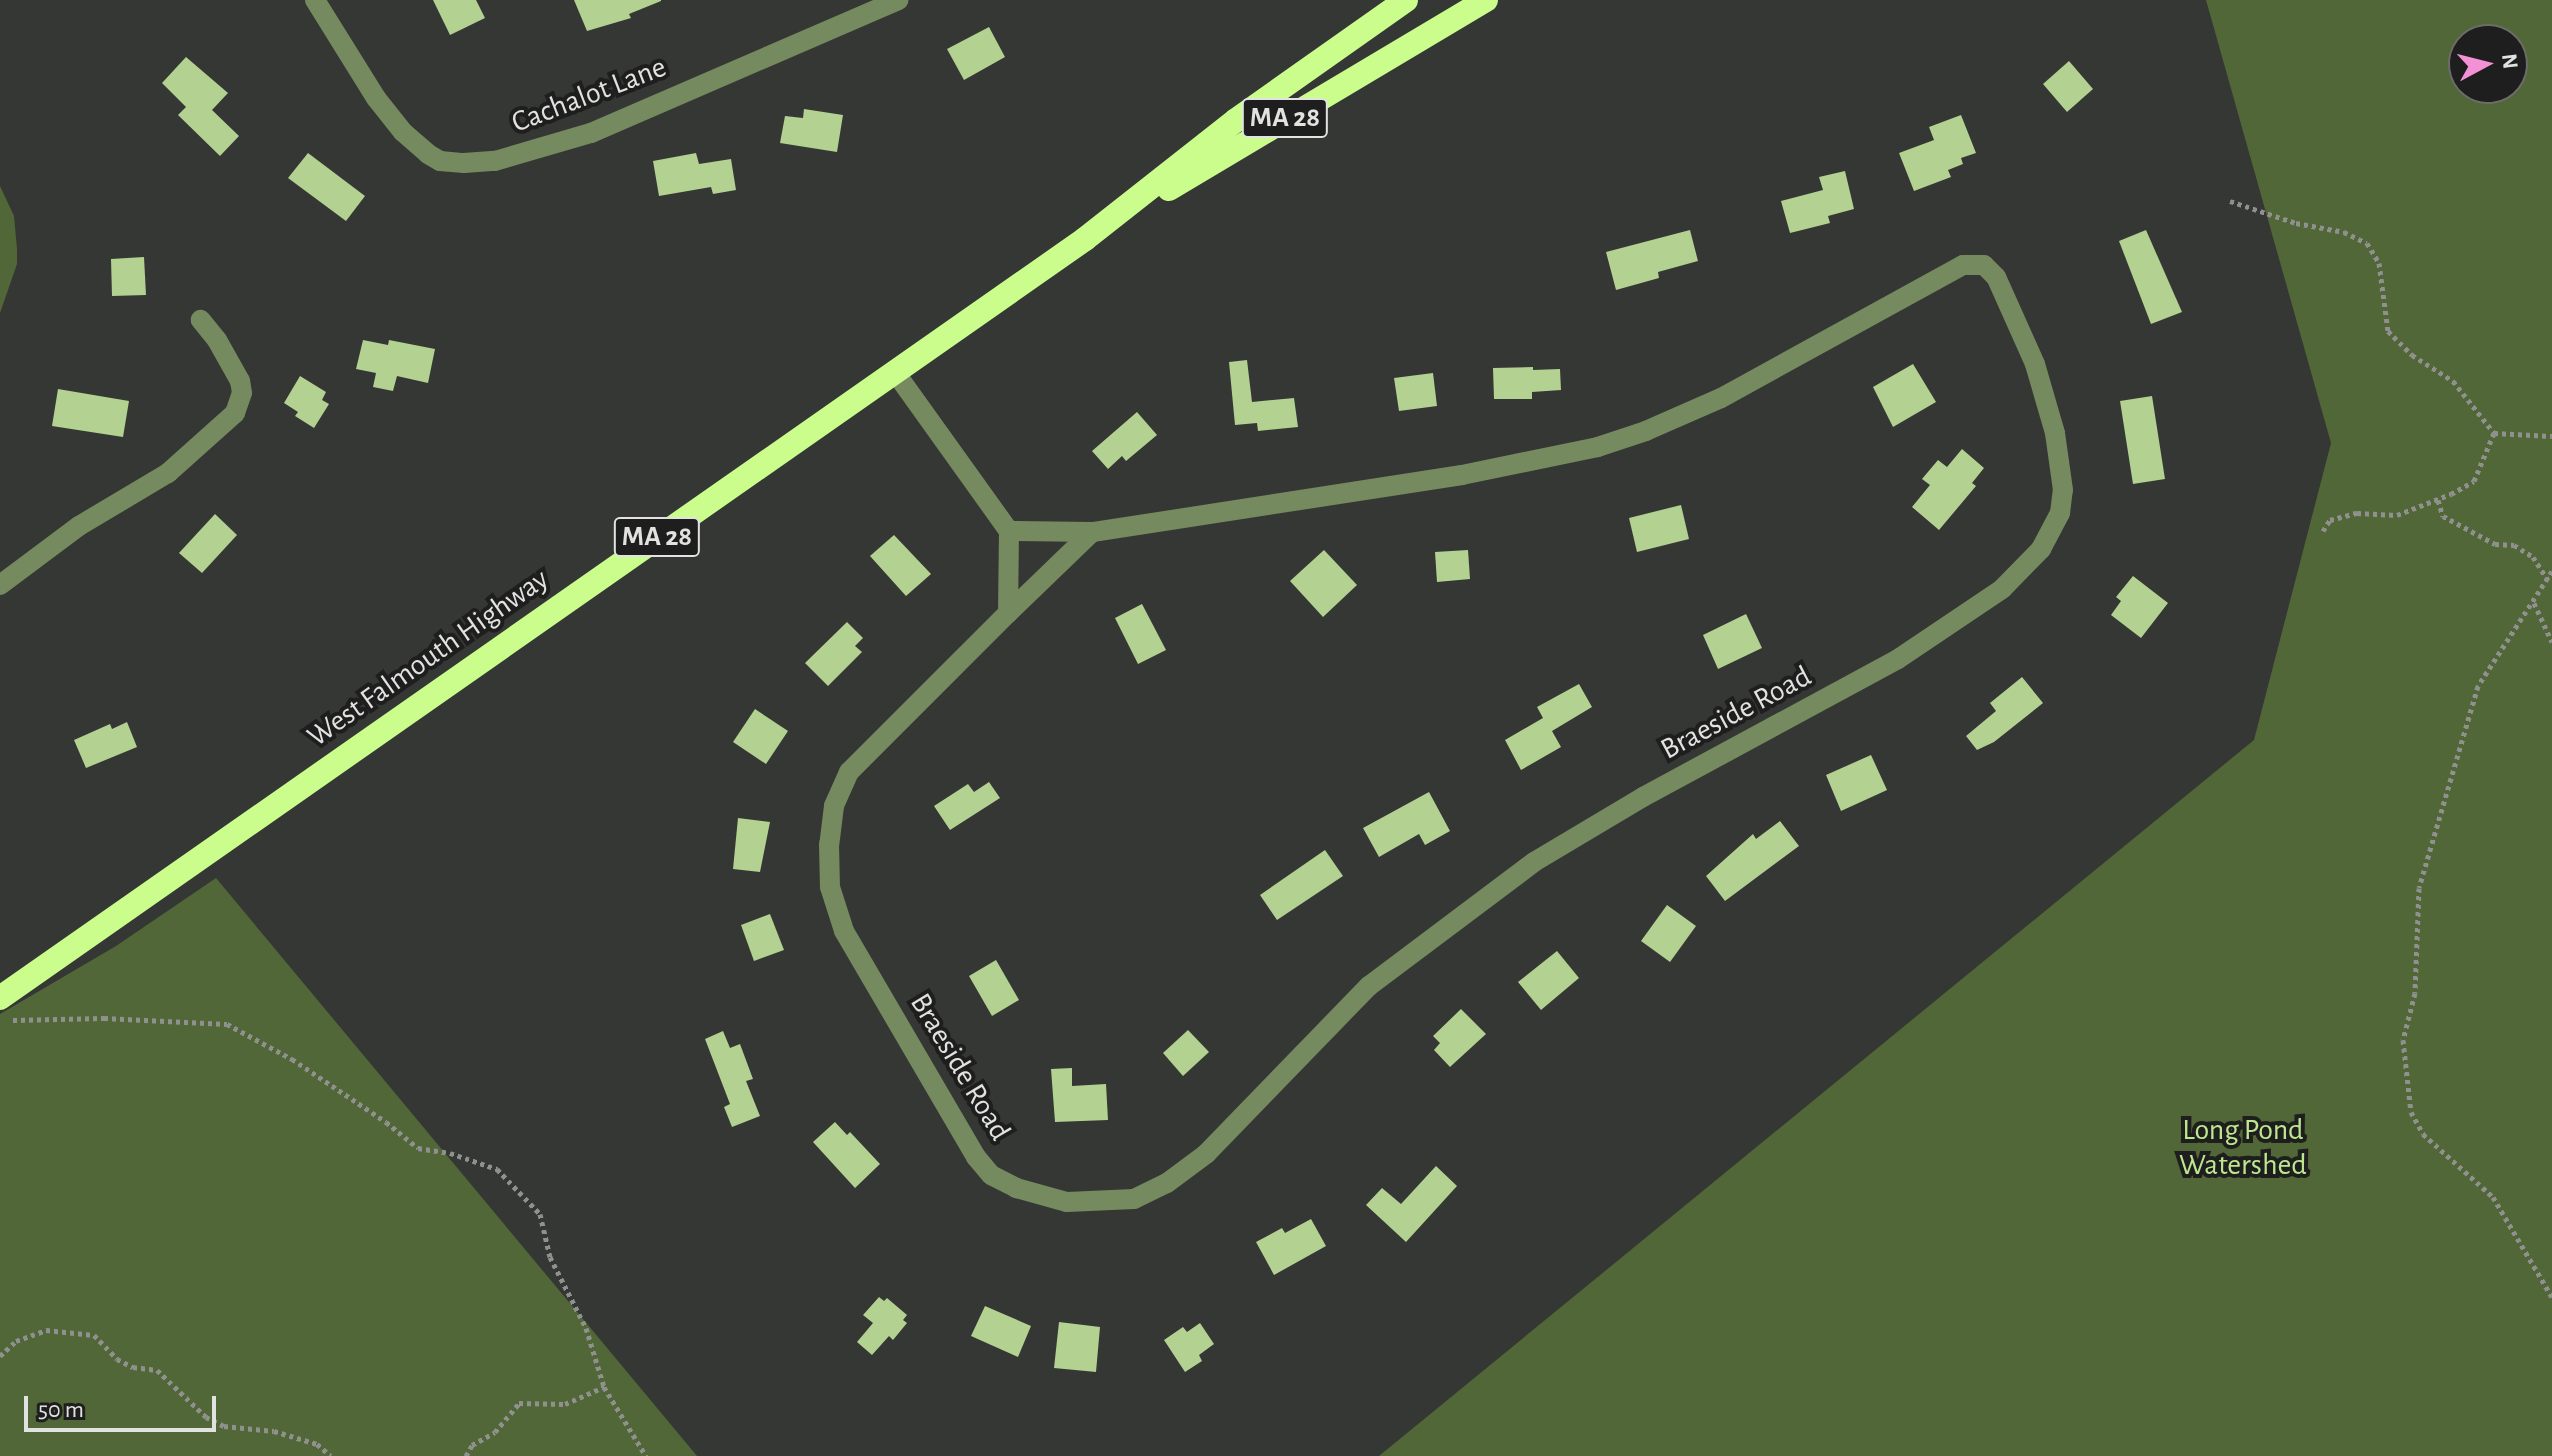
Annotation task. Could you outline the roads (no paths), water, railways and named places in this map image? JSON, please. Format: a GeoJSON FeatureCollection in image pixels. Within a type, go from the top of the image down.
{"type":"FeatureCollection","features":[{"type":"Feature","properties":{"kind":"highway","name":"MA 28"},"geometry":{"type":"LineString","coordinates":[[895,372],[1085,239],[1236,120],[1406,0]]}},
{"type":"Feature","properties":{"kind":"highway","name":"MA 28"},"geometry":{"type":"LineString","coordinates":[[1085,239],[1342,83],[1486,0]]}},
{"type":"Feature","properties":{"kind":"highway","name":"West Falmouth Highway"},"geometry":{"type":"LineString","coordinates":[[0,998],[895,372]]}},
{"type":"Feature","properties":{"kind":"street","name":"Cachalot Lane"},"geometry":{"type":"LineString","coordinates":[[315,0],[376,98],[403,132],[440,161],[464,163],[495,161],[591,133],[899,0]]}},
{"type":"Feature","properties":{"kind":"street","name":"Braeside Road"},"geometry":{"type":"LineString","coordinates":[[1009,531],[1092,532],[1462,475],[1598,447],[1646,431],[1721,398],[1963,265],[1984,265],[1996,277],[2035,364],[2055,433],[2063,490],[2060,513],[2041,549],[2002,589],[1898,659],[1643,797],[1534,862],[1369,986],[1206,1154],[1167,1183],[1134,1199],[1067,1202],[1016,1188],[991,1175],[976,1157],[844,931],[830,887],[829,844],[834,806],[849,772],[1092,532]]}},
{"type":"Feature","properties":{"kind":"street"},"geometry":{"type":"LineString","coordinates":[[0,585],[79,526],[168,473],[235,413],[242,393],[240,381],[217,340],[201,320]]}},
{"type":"Feature","properties":{"kind":"street"},"geometry":{"type":"LineString","coordinates":[[895,372],[1009,531],[1008,613]]}},
{"type":"Feature","properties":{"kind":"park label","name":"Long Pond Watershed"},"geometry":{"type":"Point","coordinates":[2243,1147]}}]}
